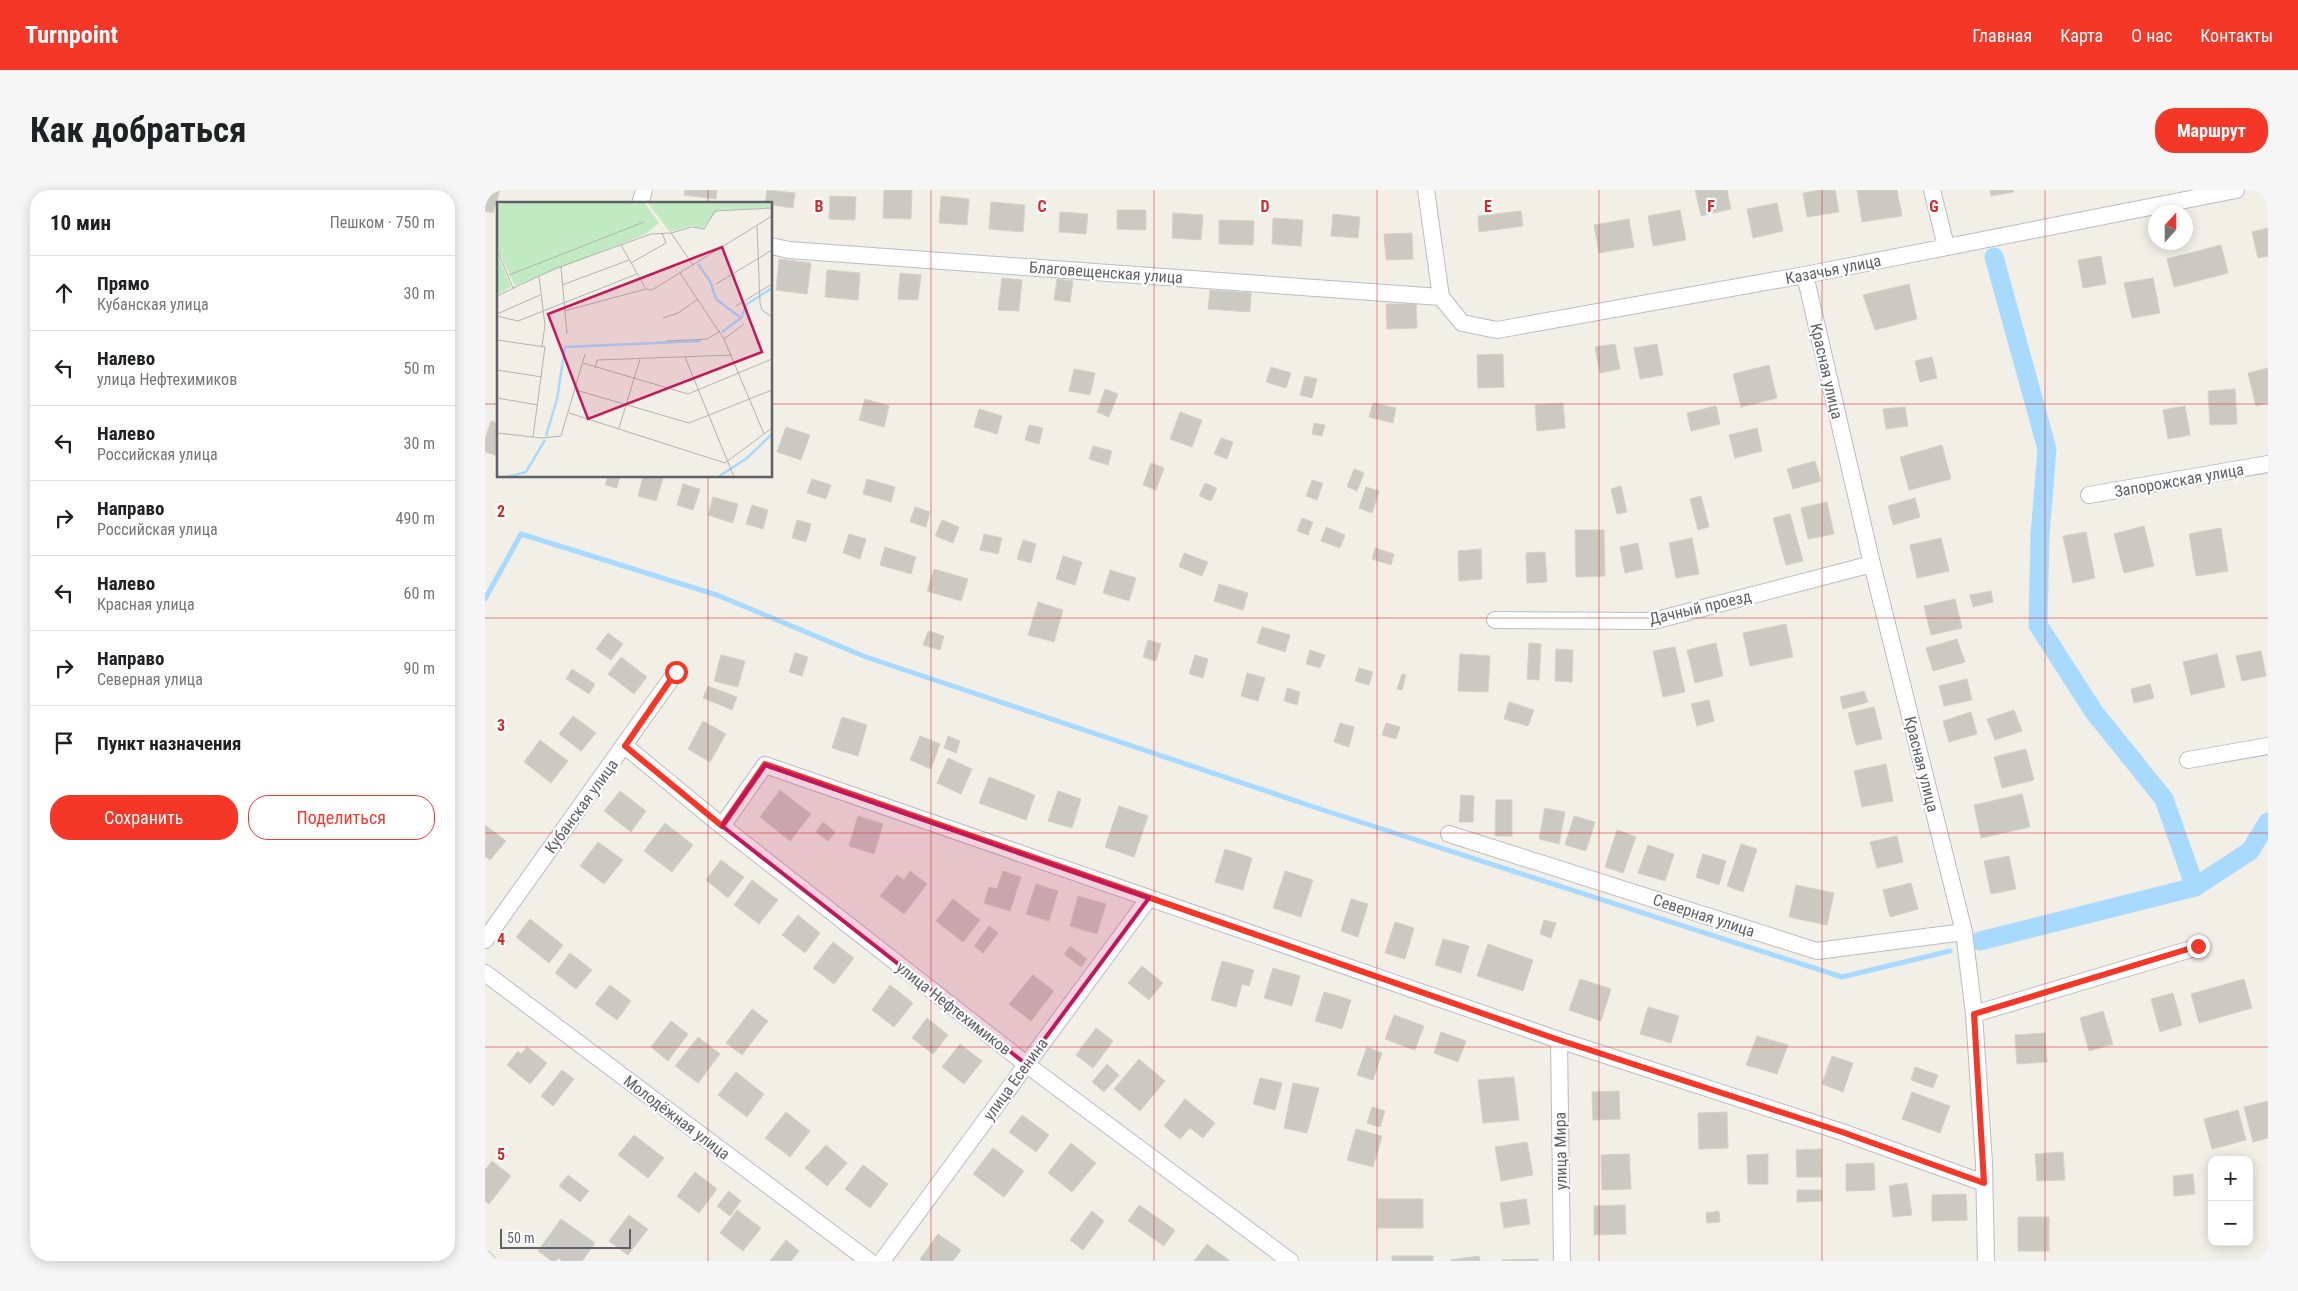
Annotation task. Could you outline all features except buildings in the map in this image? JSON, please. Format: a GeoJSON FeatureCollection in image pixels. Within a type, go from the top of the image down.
{"type":"FeatureCollection","features":[{"type":"Feature","properties":{"kind":"street"},"geometry":{"type":"LineString","coordinates":[[1426,190],[1441,297]]}},
{"type":"Feature","properties":{"kind":"street"},"geometry":{"type":"LineString","coordinates":[[1932,190],[1946,246]]}},
{"type":"Feature","properties":{"kind":"street","name":"Казачья улица"},"geometry":{"type":"LineString","coordinates":[[1441,297],[1462,323],[1497,330],[1805,275],[2236,190]]}},
{"type":"Feature","properties":{"kind":"street","name":"Благовещенская улица"},"geometry":{"type":"LineString","coordinates":[[773,246],[789,250],[1441,297]]}},
{"type":"Feature","properties":{"kind":"street","name":"Красная улица"},"geometry":{"type":"LineString","coordinates":[[1805,275],[1872,564],[1965,932],[1974,1014],[1984,1183],[1986,1261]]}},
{"type":"Feature","properties":{"kind":"street","name":"Запорожская улица"},"geometry":{"type":"LineString","coordinates":[[2089,495],[2268,464]]}},
{"type":"Feature","properties":{"kind":"street","name":"Дачный проезд"},"geometry":{"type":"LineString","coordinates":[[1495,620],[1653,621],[1872,564]]}},
{"type":"Feature","properties":{"kind":"street","name":"Кубанская улица"},"geometry":{"type":"LineString","coordinates":[[485,940],[676,672]]}},
{"type":"Feature","properties":{"kind":"street","name":"улица Нефтехимиков"},"geometry":{"type":"LineString","coordinates":[[625,746],[722,826],[1026,1064],[1290,1261]]}},
{"type":"Feature","properties":{"kind":"street"},"geometry":{"type":"LineString","coordinates":[[2189,760],[2268,746]]}},
{"type":"Feature","properties":{"kind":"street"},"geometry":{"type":"LineString","coordinates":[[722,826],[765,764],[1559,1040],[1842,1132],[1984,1183]]}},
{"type":"Feature","properties":{"kind":"street","name":"Северная улица"},"geometry":{"type":"LineString","coordinates":[[1449,834],[1817,951],[1965,932]]}},
{"type":"Feature","properties":{"kind":"street","name":"улица Есенина"},"geometry":{"type":"LineString","coordinates":[[881,1261],[1149,898]]}},
{"type":"Feature","properties":{"kind":"street"},"geometry":{"type":"LineString","coordinates":[[1974,1014],[2198,946]]}},
{"type":"Feature","properties":{"kind":"street","name":"Молодёжная улица"},"geometry":{"type":"LineString","coordinates":[[485,973],[869,1261]]}},
{"type":"Feature","properties":{"kind":"street","name":"улица Мира"},"geometry":{"type":"LineString","coordinates":[[1559,1040],[1562,1261]]}},
{"type":"Feature","properties":{"kind":"highlighted area"},"geometry":{"type":"Polygon","coordinates":[[[765,765],[1149,898],[1026,1064],[722,826],[765,765]]]}},
{"type":"Feature","properties":{"kind":"waterway"},"geometry":{"type":"LineString","coordinates":[[1994,257],[2047,449],[2040,535],[2038,625],[2094,712],[2164,799],[2195,887]]}},
{"type":"Feature","properties":{"kind":"waterway"},"geometry":{"type":"LineString","coordinates":[[485,599],[521,534],[717,595],[866,657],[1320,809],[1842,977],[1950,951]]}},
{"type":"Feature","properties":{"kind":"waterway"},"geometry":{"type":"LineString","coordinates":[[1980,941],[2195,887],[2250,851],[2268,822]]}},
{"type":"Feature","properties":{"kind":"route"},"geometry":{"type":"LineString","coordinates":[[676,672],[625,746],[722,826],[765,764],[1559,1040],[1842,1132],[1984,1183],[1974,1014],[2198,946]]}}]}
